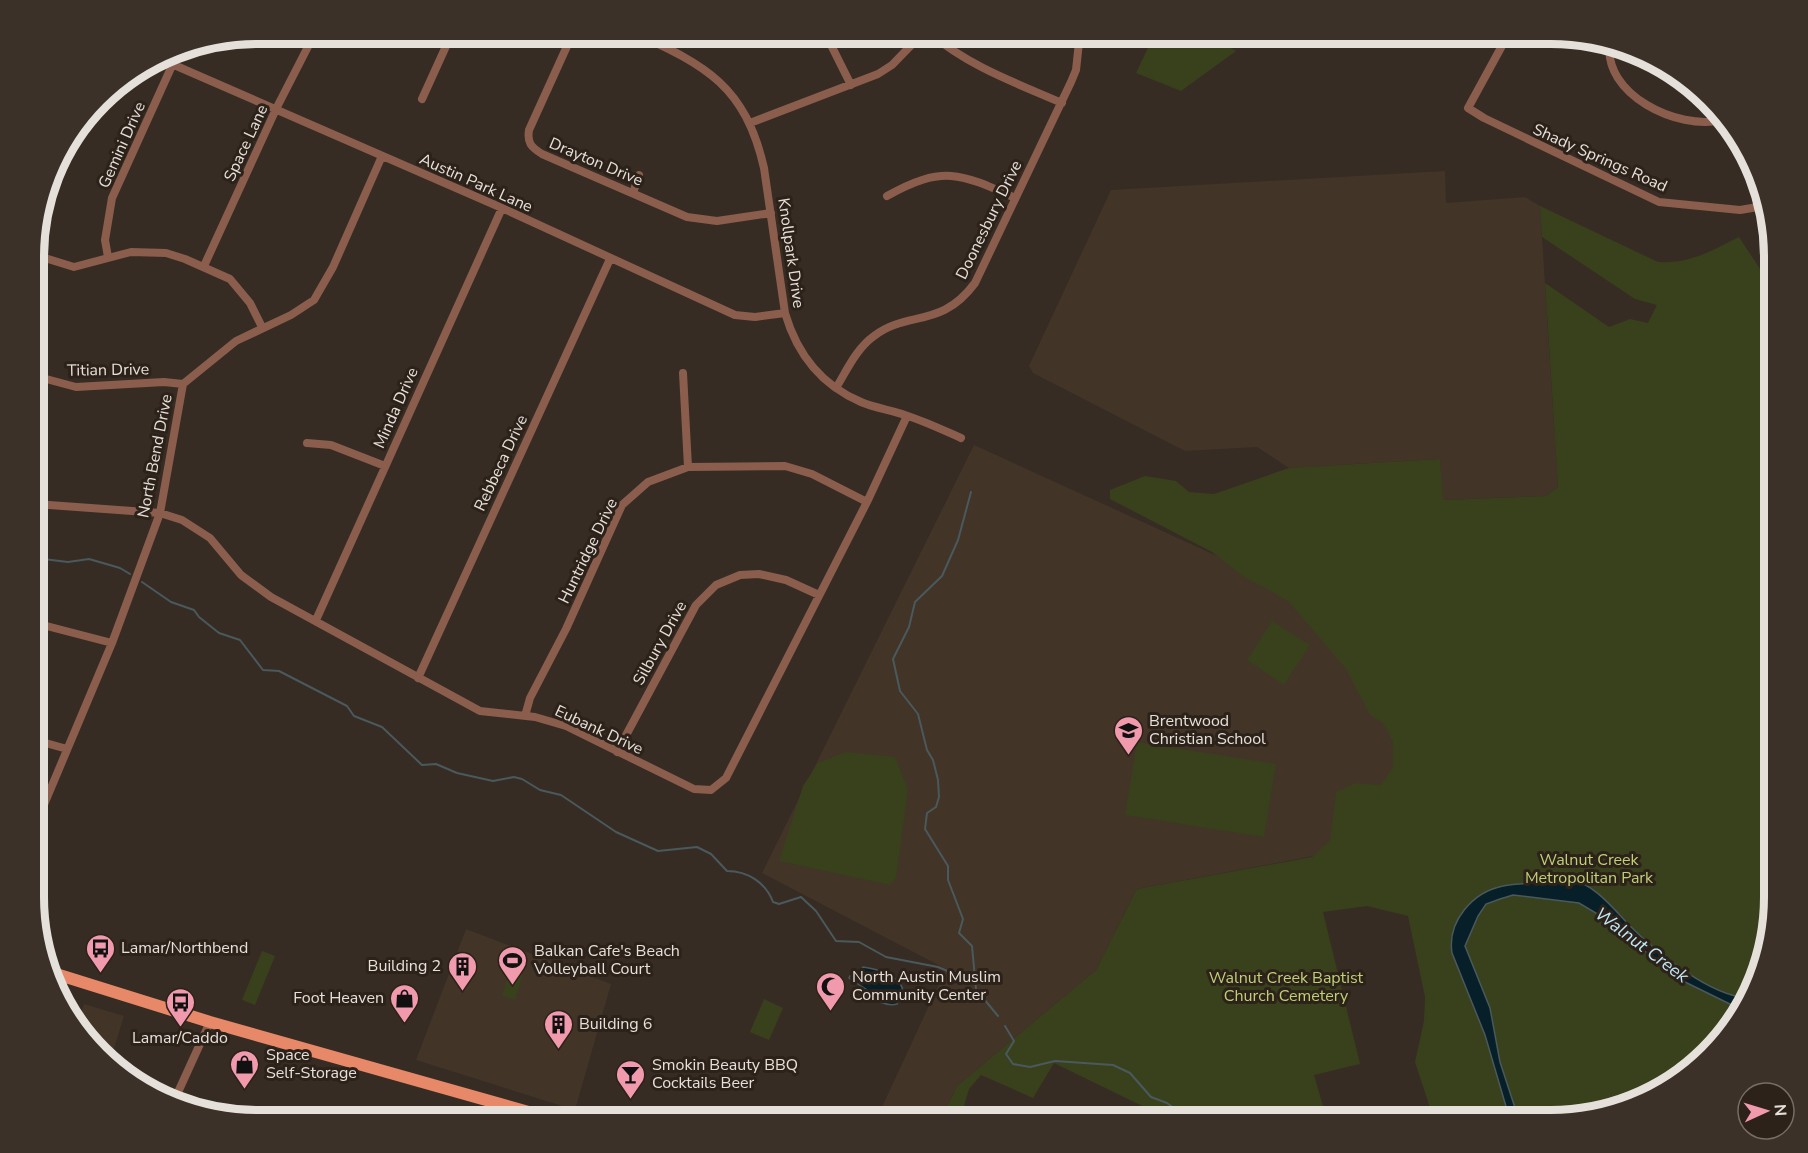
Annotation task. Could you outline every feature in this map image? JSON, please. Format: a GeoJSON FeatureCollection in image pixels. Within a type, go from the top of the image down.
{"type":"FeatureCollection","features":[{"type":"Feature","properties":{"kind":"main road"},"geometry":{"type":"LineString","coordinates":[[59,975],[210,1022],[522,1110]]}},
{"type":"Feature","properties":{"kind":"street","name":"Space Lane"},"geometry":{"type":"LineString","coordinates":[[204,266],[276,109],[309,44]]}},
{"type":"Feature","properties":{"kind":"street"},"geometry":{"type":"LineString","coordinates":[[422,99],[447,44]]}},
{"type":"Feature","properties":{"kind":"street","name":"Drayton Drive"},"geometry":{"type":"LineString","coordinates":[[568,44],[529,130],[528,139],[531,147],[542,154],[687,217],[703,221],[771,213]]}},
{"type":"Feature","properties":{"kind":"street","name":"Knollpark Drive"},"geometry":{"type":"LineString","coordinates":[[658,44],[682,55],[718,79],[732,93],[750,123],[765,168],[785,313],[792,337],[802,354],[836,388],[862,402],[907,416],[961,438]]}},
{"type":"Feature","properties":{"kind":"street"},"geometry":{"type":"LineString","coordinates":[[830,44],[851,85]]}},
{"type":"Feature","properties":{"kind":"street"},"geometry":{"type":"LineString","coordinates":[[750,123],[851,85],[892,65],[912,44]]}},
{"type":"Feature","properties":{"kind":"street"},"geometry":{"type":"LineString","coordinates":[[943,44],[971,63],[1062,103]]}},
{"type":"Feature","properties":{"kind":"street","name":"Doonesbury Drive"},"geometry":{"type":"LineString","coordinates":[[836,388],[855,355],[876,334],[935,315],[954,306],[968,292],[1062,103],[1076,70],[1079,44]]}},
{"type":"Feature","properties":{"kind":"street","name":"Shady Springs Road"},"geometry":{"type":"LineString","coordinates":[[1503,44],[1468,108],[1484,118],[1659,202],[1740,210],[1758,207]]}},
{"type":"Feature","properties":{"kind":"street"},"geometry":{"type":"LineString","coordinates":[[1608,52],[1613,74],[1628,92],[1682,120],[1715,121]]}},
{"type":"Feature","properties":{"kind":"street","name":"Gemini Drive"},"geometry":{"type":"LineString","coordinates":[[108,257],[105,240],[112,198],[175,60]]}},
{"type":"Feature","properties":{"kind":"street","name":"Austin Park Lane"},"geometry":{"type":"LineString","coordinates":[[169,62],[502,208],[735,315],[755,317],[785,313]]}},
{"type":"Feature","properties":{"kind":"street","name":"North Bend Drive"},"geometry":{"type":"LineString","coordinates":[[44,804],[112,643],[160,513],[183,384],[236,341],[291,315],[314,300],[333,267],[382,156]]}},
{"type":"Feature","properties":{"kind":"street"},"geometry":{"type":"LineString","coordinates":[[887,196],[921,179],[950,174],[977,180],[1016,198]]}},
{"type":"Feature","properties":{"kind":"street"},"geometry":{"type":"LineString","coordinates":[[633,193],[639,176]]}},
{"type":"Feature","properties":{"kind":"street","name":"Minda Drive"},"geometry":{"type":"LineString","coordinates":[[316,620],[502,208]]}},
{"type":"Feature","properties":{"kind":"street"},"geometry":{"type":"LineString","coordinates":[[44,258],[74,267],[108,257],[149,251],[204,266],[230,279],[241,290],[262,327]]}},
{"type":"Feature","properties":{"kind":"street","name":"Rebbeca Drive"},"geometry":{"type":"LineString","coordinates":[[418,678],[609,259]]}},
{"type":"Feature","properties":{"kind":"street"},"geometry":{"type":"LineString","coordinates":[[683,373],[688,467]]}},
{"type":"Feature","properties":{"kind":"street","name":"Titian Drive"},"geometry":{"type":"LineString","coordinates":[[44,378],[76,387],[164,382],[183,384]]}},
{"type":"Feature","properties":{"kind":"street","name":"Eubank Drive"},"geometry":{"type":"LineString","coordinates":[[44,505],[160,513],[182,520],[203,532],[254,586],[480,711],[548,719],[693,789],[706,791],[716,787],[726,778],[867,502],[907,416]]}},
{"type":"Feature","properties":{"kind":"street"},"geometry":{"type":"LineString","coordinates":[[307,442],[331,445],[385,466]]}},
{"type":"Feature","properties":{"kind":"street","name":"Huntridge Drive"},"geometry":{"type":"LineString","coordinates":[[525,716],[530,698],[566,629],[622,505],[648,482],[688,467],[784,466],[812,474],[867,502]]}},
{"type":"Feature","properties":{"kind":"street","name":"Silbury Drive"},"geometry":{"type":"LineString","coordinates":[[617,752],[696,605],[716,585],[740,575],[759,574],[786,580],[819,595]]}},
{"type":"Feature","properties":{"kind":"street"},"geometry":{"type":"LineString","coordinates":[[44,625],[112,643]]}},
{"type":"Feature","properties":{"kind":"street"},"geometry":{"type":"LineString","coordinates":[[44,743],[67,749]]}},
{"type":"Feature","properties":{"kind":"street"},"geometry":{"type":"LineString","coordinates":[[177,1094],[210,1022]]}},
{"type":"Feature","properties":{"kind":"shaded area"},"geometry":{"type":"Polygon","coordinates":[[[1445,171],[1446,203],[1525,197],[1540,206],[1558,487],[1546,496],[1442,500],[1440,459],[1289,468],[1257,447],[1185,451],[1033,373],[1029,366],[1111,190],[1445,171]]]}},
{"type":"Feature","properties":{"kind":"shaded area","name":"Brentwood Christian School"},"geometry":{"type":"Polygon","coordinates":[[[974,445],[1476,674],[1398,838],[1137,889],[1096,970],[958,1085],[945,1110],[881,1110],[946,969],[762,873],[974,445]]]}},
{"type":"Feature","properties":{"kind":"shaded area"},"geometry":{"type":"Polygon","coordinates":[[[466,929],[611,984],[575,1110],[416,1060],[466,929]]]}},
{"type":"Feature","properties":{"kind":"shaded area"},"geometry":{"type":"Polygon","coordinates":[[[84,1004],[124,1016],[112,1053],[96,1037],[80,1016],[84,1004]]]}},
{"type":"Feature","properties":{"kind":"green space"},"geometry":{"type":"Polygon","coordinates":[[[1150,44],[1223,44],[1236,51],[1181,91],[1136,73],[1150,44]]]}},
{"type":"Feature","properties":{"kind":"green space"},"geometry":{"type":"Polygon","coordinates":[[[1540,206],[1658,262],[1690,259],[1710,252],[1739,237],[1764,275],[1764,910],[1753,965],[1743,991],[1729,1015],[1692,1057],[1670,1074],[1646,1088],[1620,1098],[1579,1108],[1551,1110],[1431,1110],[1415,1062],[1424,1021],[1425,997],[1408,916],[1367,906],[1323,912],[1360,1064],[1314,1075],[1324,1110],[1150,1110],[1054,1063],[1033,1098],[981,1075],[969,1089],[963,1110],[945,1110],[958,1085],[1096,970],[1137,889],[1312,857],[1330,841],[1336,792],[1356,783],[1381,785],[1393,767],[1393,742],[1383,723],[1370,715],[1346,669],[1288,601],[1241,575],[1212,552],[1110,499],[1110,490],[1145,476],[1176,481],[1189,492],[1214,494],[1289,468],[1440,459],[1443,500],[1546,496],[1558,487],[1545,283],[1609,327],[1630,319],[1648,323],[1657,305],[1635,299],[1542,237],[1540,206]]]}},
{"type":"Feature","properties":{"kind":"green space"},"geometry":{"type":"Polygon","coordinates":[[[1272,621],[1310,645],[1284,685],[1247,660],[1272,621]]]}},
{"type":"Feature","properties":{"kind":"green space"},"geometry":{"type":"Polygon","coordinates":[[[1137,742],[1276,764],[1264,837],[1125,815],[1137,742]]]}},
{"type":"Feature","properties":{"kind":"green space"},"geometry":{"type":"Polygon","coordinates":[[[846,752],[895,757],[908,789],[896,878],[890,885],[779,861],[803,786],[818,763],[846,752]]]}},
{"type":"Feature","properties":{"kind":"green space"},"geometry":{"type":"Polygon","coordinates":[[[262,951],[275,956],[255,1005],[242,1000],[262,951]]]}},
{"type":"Feature","properties":{"kind":"green space","name":"Balkan Cafe's Beach Volleyball Court"},"geometry":{"type":"Polygon","coordinates":[[[510,970],[523,974],[515,1000],[502,996],[510,970]]]}},
{"type":"Feature","properties":{"kind":"green space"},"geometry":{"type":"Polygon","coordinates":[[[764,999],[783,1008],[769,1040],[750,1032],[764,999]]]}},
{"type":"Feature","properties":{"kind":"water","name":"Walnut Creek"},"geometry":{"type":"Polygon","coordinates":[[[1568,878],[1586,885],[1609,904],[1640,936],[1684,971],[1717,990],[1740,996],[1734,1006],[1685,982],[1659,964],[1618,926],[1579,903],[1513,895],[1486,904],[1465,946],[1490,1008],[1500,1062],[1516,1110],[1507,1110],[1485,1035],[1452,953],[1454,930],[1458,919],[1472,901],[1492,889],[1568,878]]]}},
{"type":"Feature","properties":{"kind":"water"},"geometry":{"type":"Polygon","coordinates":[[[863,967],[882,972],[894,978],[902,986],[903,992],[897,1004],[889,1005],[878,1001],[849,978],[850,976],[856,979],[863,967]]]}},
{"type":"Feature","properties":{"kind":"waterway"},"geometry":{"type":"LineString","coordinates":[[971,492],[958,540],[942,576],[915,602],[909,627],[893,659],[900,691],[918,714],[927,750],[933,760],[939,797],[936,807],[927,813],[925,829],[948,866],[948,880],[963,919],[959,933],[972,946],[976,989]]}},
{"type":"Feature","properties":{"kind":"waterway"},"geometry":{"type":"LineString","coordinates":[[44,559],[68,562],[89,559],[120,568],[130,574]]}},
{"type":"Feature","properties":{"kind":"waterway"},"geometry":{"type":"LineString","coordinates":[[142,582],[171,602],[194,610],[219,633],[240,640],[263,670],[279,671],[347,706],[354,716],[382,727],[422,765],[436,764],[457,773],[493,781],[514,777],[522,779],[540,790],[561,795],[616,832],[658,851],[697,847],[711,854],[727,871],[742,873],[755,879],[766,889],[773,902],[779,904],[801,897],[816,911],[836,941],[859,942],[886,957],[938,967],[957,975],[975,976]]}},
{"type":"Feature","properties":{"kind":"waterway"},"geometry":{"type":"LineString","coordinates":[[984,999],[998,1016]]}},
{"type":"Feature","properties":{"kind":"waterway"},"geometry":{"type":"LineString","coordinates":[[1005,1026],[1014,1041],[1006,1054],[1013,1064],[1030,1067],[1055,1061],[1113,1065],[1130,1073],[1151,1097],[1167,1103],[1176,1110]]}},
{"type":"Feature","properties":{"kind":"place","name":"Brentwood Christian School"},"geometry":{"type":"Point","coordinates":[1128,756]}},
{"type":"Feature","properties":{"kind":"place","name":"Lamar/Northbend"},"geometry":{"type":"Point","coordinates":[100,974]}},
{"type":"Feature","properties":{"kind":"place","name":"Balkan Cafe's Beach Volleyball Court"},"geometry":{"type":"Point","coordinates":[513,986]}},
{"type":"Feature","properties":{"kind":"place","name":"Building 2"},"geometry":{"type":"Point","coordinates":[462,992]}},
{"type":"Feature","properties":{"kind":"place","name":"North Austin Muslim Community Center"},"geometry":{"type":"Point","coordinates":[831,1012]}},
{"type":"Feature","properties":{"kind":"place","name":"Foot Heaven"},"geometry":{"type":"Point","coordinates":[405,1024]}},
{"type":"Feature","properties":{"kind":"place","name":"Lamar/Caddo"},"geometry":{"type":"Point","coordinates":[180,1028]}},
{"type":"Feature","properties":{"kind":"place","name":"Building 6"},"geometry":{"type":"Point","coordinates":[558,1050]}},
{"type":"Feature","properties":{"kind":"place","name":"Space Self-Storage"},"geometry":{"type":"Point","coordinates":[245,1090]}},
{"type":"Feature","properties":{"kind":"place","name":"Smokin Beauty BBQ Cocktails Beer"},"geometry":{"type":"Point","coordinates":[631,1100]}},
{"type":"Feature","properties":{"kind":"park label","name":"Walnut Creek Metropolitan Park"},"geometry":{"type":"Point","coordinates":[1589,869]}},
{"type":"Feature","properties":{"kind":"park label","name":"Walnut Creek Baptist Church Cemetery"},"geometry":{"type":"Point","coordinates":[1286,987]}}]}
